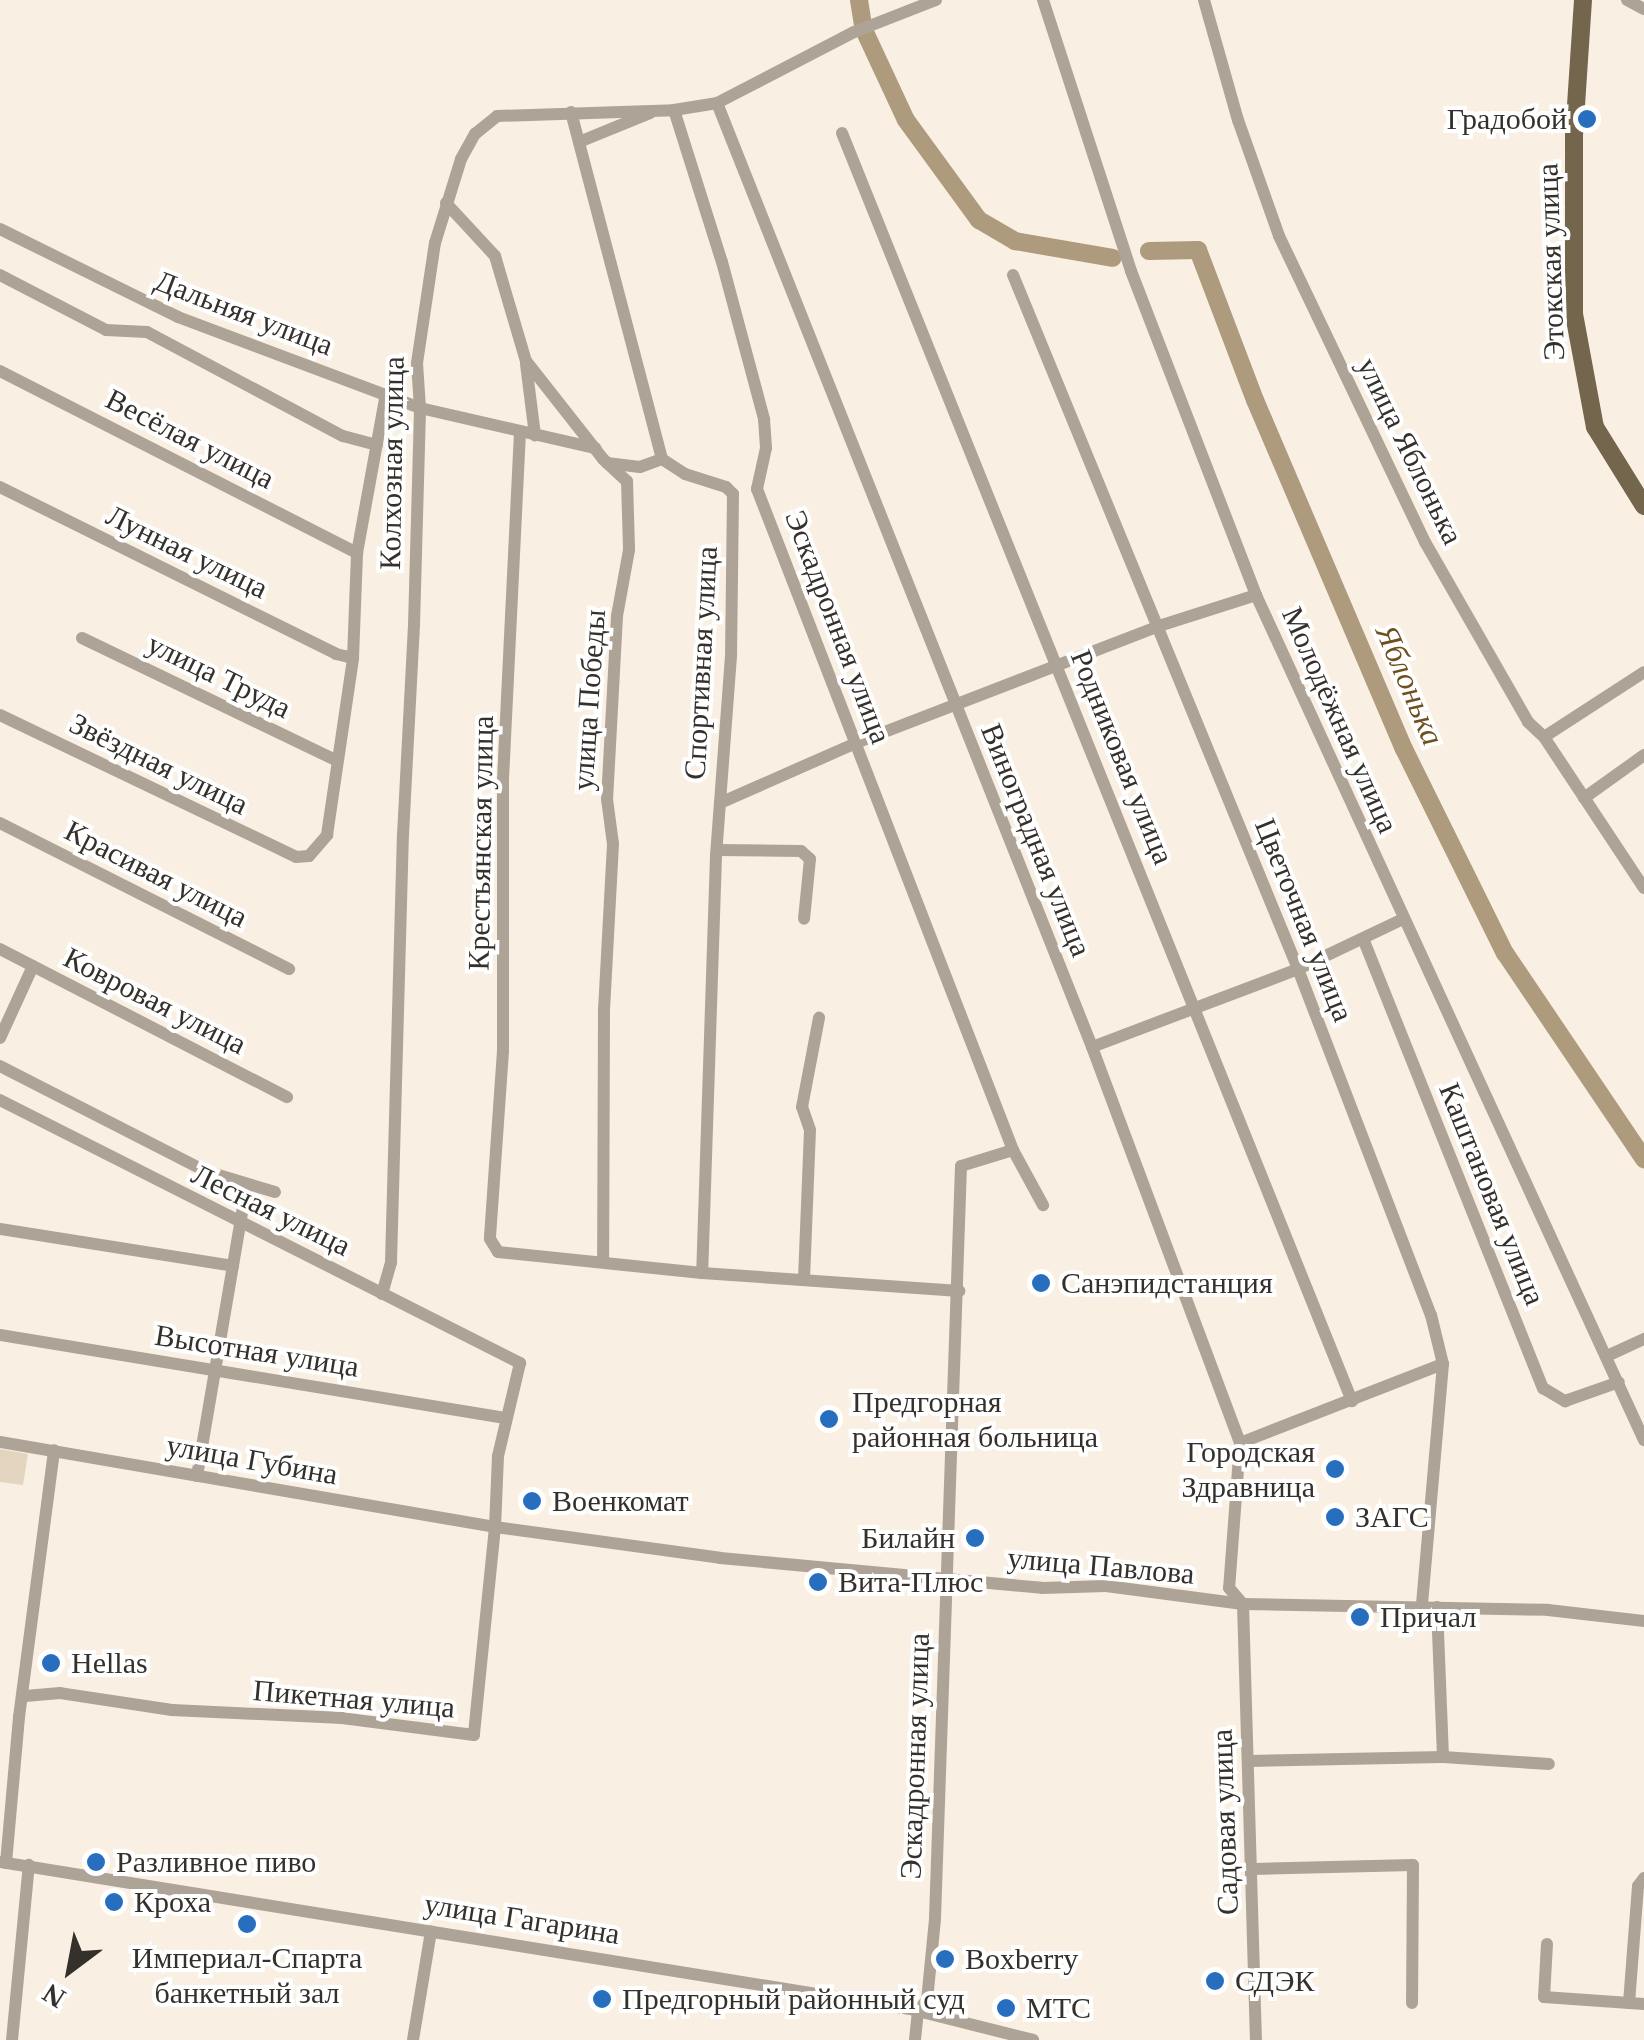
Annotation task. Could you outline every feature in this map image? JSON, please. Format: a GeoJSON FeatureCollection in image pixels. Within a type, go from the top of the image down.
{"type":"FeatureCollection","features":[{"type":"Feature","properties":{"kind":"main road","name":"Этокская улица"},"geometry":{"type":"LineString","coordinates":[[1583,0],[1574,135],[1574,314],[1595,426],[1644,506]]}},
{"type":"Feature","properties":{"kind":"street","name":"Колхозная улица"},"geometry":{"type":"LineString","coordinates":[[382,1294],[390,1262],[420,408],[416,388],[423,306],[446,203],[475,134],[497,116],[667,110],[717,103],[854,32],[936,0]]}},
{"type":"Feature","properties":{"kind":"street","name":"Молодёжная улица"},"geometry":{"type":"LineString","coordinates":[[1043,0],[1130,271],[1256,595],[1644,1440]]}},
{"type":"Feature","properties":{"kind":"street","name":"улица Яблонька"},"geometry":{"type":"LineString","coordinates":[[1204,0],[1238,120],[1294,269],[1425,542],[1528,722],[1544,737],[1644,888]]}},
{"type":"Feature","properties":{"kind":"street"},"geometry":{"type":"LineString","coordinates":[[1626,0],[1644,9]]}},
{"type":"Feature","properties":{"kind":"street","name":"Виноградная улица"},"geometry":{"type":"LineString","coordinates":[[717,103],[1092,1047],[1240,1444],[1229,1588],[1243,1604]]}},
{"type":"Feature","properties":{"kind":"street"},"geometry":{"type":"LineString","coordinates":[[578,142],[667,110]]}},
{"type":"Feature","properties":{"kind":"street","name":"Эскадронная улица"},"geometry":{"type":"LineString","coordinates":[[667,110],[764,419],[766,448],[757,489],[1013,1150],[1042,1205]]}},
{"type":"Feature","properties":{"kind":"street"},"geometry":{"type":"LineString","coordinates":[[571,112],[662,459],[685,474],[726,487],[757,489]]}},
{"type":"Feature","properties":{"kind":"street","name":"Родниковая улица"},"geometry":{"type":"LineString","coordinates":[[842,133],[1352,1401]]}},
{"type":"Feature","properties":{"kind":"street","name":"улица Победы"},"geometry":{"type":"LineString","coordinates":[[446,203],[494,256],[526,361],[607,464],[627,482],[628,550],[617,616],[607,800],[613,844],[604,1008],[603,1261]]}},
{"type":"Feature","properties":{"kind":"street","name":"Дальняя улица"},"geometry":{"type":"LineString","coordinates":[[0,229],[178,317],[420,408],[595,448]]}},
{"type":"Feature","properties":{"kind":"street","name":"Цветочная улица"},"geometry":{"type":"LineString","coordinates":[[1013,274],[1298,968],[1431,1315],[1443,1364],[1430,1606],[1443,1757]]}},
{"type":"Feature","properties":{"kind":"street"},"geometry":{"type":"LineString","coordinates":[[0,275],[106,330],[147,332],[343,436],[377,445]]}},
{"type":"Feature","properties":{"kind":"street","name":"Крестьянская улица"},"geometry":{"type":"LineString","coordinates":[[526,361],[527,434],[503,782],[503,1050],[490,1238],[498,1252],[603,1261]]}},
{"type":"Feature","properties":{"kind":"street","name":"Весёлая улица"},"geometry":{"type":"LineString","coordinates":[[0,371],[357,553]]}},
{"type":"Feature","properties":{"kind":"street"},"geometry":{"type":"LineString","coordinates":[[335,760],[353,658],[357,553],[386,394]]}},
{"type":"Feature","properties":{"kind":"street"},"geometry":{"type":"LineString","coordinates":[[607,464],[640,467],[662,459]]}},
{"type":"Feature","properties":{"kind":"street","name":"Лунная улица"},"geometry":{"type":"LineString","coordinates":[[0,486],[336,654],[353,658]]}},
{"type":"Feature","properties":{"kind":"street","name":"Спортивная улица"},"geometry":{"type":"LineString","coordinates":[[702,1273],[717,850],[731,656],[732,494],[726,487]]}},
{"type":"Feature","properties":{"kind":"street"},"geometry":{"type":"LineString","coordinates":[[720,802],[856,743],[1159,626],[1256,595]]}},
{"type":"Feature","properties":{"kind":"street","name":"улица Труда"},"geometry":{"type":"LineString","coordinates":[[82,638],[335,760]]}},
{"type":"Feature","properties":{"kind":"street"},"geometry":{"type":"LineString","coordinates":[[1544,737],[1644,672]]}},
{"type":"Feature","properties":{"kind":"street","name":"Звёздная улица"},"geometry":{"type":"LineString","coordinates":[[0,715],[296,858],[309,856],[326,836],[335,760]]}},
{"type":"Feature","properties":{"kind":"street"},"geometry":{"type":"LineString","coordinates":[[1584,798],[1644,755]]}},
{"type":"Feature","properties":{"kind":"street","name":"Красивая улица"},"geometry":{"type":"LineString","coordinates":[[0,823],[288,969]]}},
{"type":"Feature","properties":{"kind":"street"},"geometry":{"type":"LineString","coordinates":[[717,850],[801,852],[810,859],[804,918]]}},
{"type":"Feature","properties":{"kind":"street"},"geometry":{"type":"LineString","coordinates":[[1092,1047],[1364,941],[1403,919]]}},
{"type":"Feature","properties":{"kind":"street","name":"Каштановая улица"},"geometry":{"type":"LineString","coordinates":[[1364,941],[1543,1388],[1565,1401],[1619,1382]]}},
{"type":"Feature","properties":{"kind":"street","name":"Ковровая улица"},"geometry":{"type":"LineString","coordinates":[[0,949],[287,1098]]}},
{"type":"Feature","properties":{"kind":"street"},"geometry":{"type":"LineString","coordinates":[[0,1038],[34,966]]}},
{"type":"Feature","properties":{"kind":"street"},"geometry":{"type":"LineString","coordinates":[[804,1279],[810,1130],[802,1107],[819,1018]]}},
{"type":"Feature","properties":{"kind":"street","name":"Лесная улица"},"geometry":{"type":"LineString","coordinates":[[0,1066],[206,1171],[276,1192]]}},
{"type":"Feature","properties":{"kind":"street","name":"Лесная улица"},"geometry":{"type":"LineString","coordinates":[[0,1100],[240,1225],[280,1239],[520,1363],[505,1418]]}},
{"type":"Feature","properties":{"kind":"street","name":"Эскадронная улица"},"geometry":{"type":"LineString","coordinates":[[915,2040],[918,2011],[927,2000],[936,1919],[960,1166],[1013,1150]]}},
{"type":"Feature","properties":{"kind":"street"},"geometry":{"type":"LineString","coordinates":[[197,1476],[247,1185]]}},
{"type":"Feature","properties":{"kind":"street"},"geometry":{"type":"LineString","coordinates":[[0,1229],[233,1266]]}},
{"type":"Feature","properties":{"kind":"street"},"geometry":{"type":"LineString","coordinates":[[603,1261],[702,1273],[959,1291]]}},
{"type":"Feature","properties":{"kind":"street","name":"Высотная улица"},"geometry":{"type":"LineString","coordinates":[[0,1334],[505,1418]]}},
{"type":"Feature","properties":{"kind":"street"},"geometry":{"type":"LineString","coordinates":[[1607,1356],[1644,1339]]}},
{"type":"Feature","properties":{"kind":"street"},"geometry":{"type":"LineString","coordinates":[[1240,1444],[1443,1364]]}},
{"type":"Feature","properties":{"kind":"street"},"geometry":{"type":"LineString","coordinates":[[495,1528],[498,1456],[505,1418]]}},
{"type":"Feature","properties":{"kind":"street","name":"улица Губина"},"geometry":{"type":"LineString","coordinates":[[0,1442],[495,1528]]}},
{"type":"Feature","properties":{"kind":"street"},"geometry":{"type":"LineString","coordinates":[[3,1862],[54,1450]]}},
{"type":"Feature","properties":{"kind":"street","name":"улица Павлова"},"geometry":{"type":"LineString","coordinates":[[495,1528],[720,1558],[946,1576],[1042,1588],[1106,1586],[1243,1604],[1548,1610],[1644,1621]]}},
{"type":"Feature","properties":{"kind":"street","name":"Пикетная улица"},"geometry":{"type":"LineString","coordinates":[[22,1696],[60,1693],[172,1710],[342,1718],[474,1734],[495,1528]]}},
{"type":"Feature","properties":{"kind":"street","name":"Садовая улица"},"geometry":{"type":"LineString","coordinates":[[1243,1604],[1254,1869],[1256,2040]]}},
{"type":"Feature","properties":{"kind":"street"},"geometry":{"type":"LineString","coordinates":[[1249,1760],[1443,1757],[1550,1764]]}},
{"type":"Feature","properties":{"kind":"street","name":"улица Гагарина"},"geometry":{"type":"LineString","coordinates":[[3,1862],[918,2011],[1033,2040]]}},
{"type":"Feature","properties":{"kind":"street"},"geometry":{"type":"LineString","coordinates":[[12,2040],[28,1865]]}},
{"type":"Feature","properties":{"kind":"street"},"geometry":{"type":"LineString","coordinates":[[1254,1869],[1412,1865],[1412,2003]]}},
{"type":"Feature","properties":{"kind":"street"},"geometry":{"type":"LineString","coordinates":[[1547,1944],[1544,1997],[1637,2004],[1638,1886],[1644,1878]]}},
{"type":"Feature","properties":{"kind":"street"},"geometry":{"type":"LineString","coordinates":[[413,2040],[431,1931]]}},
{"type":"Feature","properties":{"kind":"shaded area"},"geometry":{"type":"Polygon","coordinates":[[[0,1449],[28,1454],[23,1485],[0,1482],[0,1449]]]}},
{"type":"Feature","properties":{"kind":"waterway","name":"Яблонька"},"geometry":{"type":"LineString","coordinates":[[859,0],[864,30],[906,120],[979,220],[1015,241],[1113,258]]}},
{"type":"Feature","properties":{"kind":"waterway","name":"Яблонька"},"geometry":{"type":"LineString","coordinates":[[1149,251],[1198,250],[1255,400],[1404,749],[1505,953],[1644,1159]]}},
{"type":"Feature","properties":{"kind":"place","name":"Градобой"},"geometry":{"type":"Point","coordinates":[1587,119]}},
{"type":"Feature","properties":{"kind":"place","name":"Санэпидстанция"},"geometry":{"type":"Point","coordinates":[1041,1283]}},
{"type":"Feature","properties":{"kind":"place","name":"Предгорная районная больница"},"geometry":{"type":"Point","coordinates":[829,1419]}},
{"type":"Feature","properties":{"kind":"place","name":"Городская Здравница"},"geometry":{"type":"Point","coordinates":[1335,1469]}},
{"type":"Feature","properties":{"kind":"place","name":"Военкомат"},"geometry":{"type":"Point","coordinates":[532,1501]}},
{"type":"Feature","properties":{"kind":"place","name":"ЗАГС"},"geometry":{"type":"Point","coordinates":[1335,1517]}},
{"type":"Feature","properties":{"kind":"place","name":"Билайн"},"geometry":{"type":"Point","coordinates":[975,1538]}},
{"type":"Feature","properties":{"kind":"place","name":"Вита-Плюс"},"geometry":{"type":"Point","coordinates":[818,1582]}},
{"type":"Feature","properties":{"kind":"place","name":"Причал"},"geometry":{"type":"Point","coordinates":[1360,1617]}},
{"type":"Feature","properties":{"kind":"place","name":"Hellas"},"geometry":{"type":"Point","coordinates":[51,1663]}},
{"type":"Feature","properties":{"kind":"place","name":"Разливное пиво"},"geometry":{"type":"Point","coordinates":[96,1862]}},
{"type":"Feature","properties":{"kind":"place","name":"Кроха"},"geometry":{"type":"Point","coordinates":[114,1902]}},
{"type":"Feature","properties":{"kind":"place","name":"Империал-Спарта банкетный зал"},"geometry":{"type":"Point","coordinates":[247,1924]}},
{"type":"Feature","properties":{"kind":"place","name":"Boxberry"},"geometry":{"type":"Point","coordinates":[945,1959]}},
{"type":"Feature","properties":{"kind":"place","name":"СДЭК"},"geometry":{"type":"Point","coordinates":[1215,1981]}},
{"type":"Feature","properties":{"kind":"place","name":"Предгорный районный суд"},"geometry":{"type":"Point","coordinates":[602,1999]}},
{"type":"Feature","properties":{"kind":"place","name":"МТС"},"geometry":{"type":"Point","coordinates":[1006,2008]}}]}
